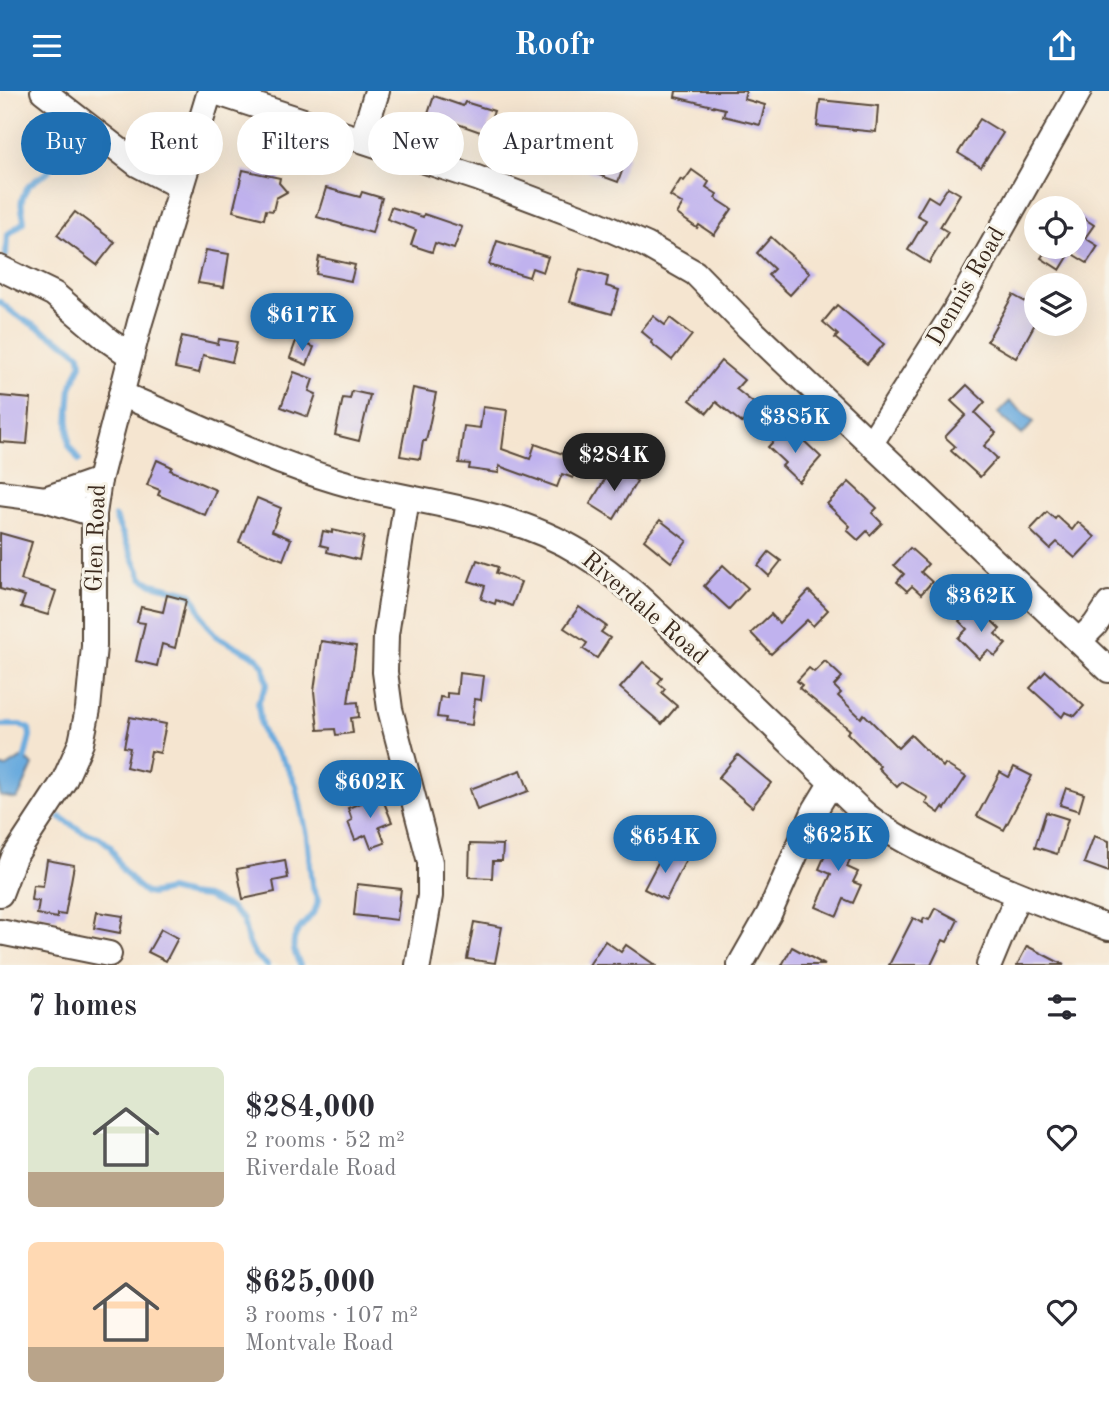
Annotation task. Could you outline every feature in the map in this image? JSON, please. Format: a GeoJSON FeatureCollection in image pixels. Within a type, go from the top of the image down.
{"type":"FeatureCollection","features":[{"type":"Feature","properties":{"kind":"street"},"geometry":{"type":"LineString","coordinates":[[43,91],[126,157],[181,187]]}},
{"type":"Feature","properties":{"kind":"street"},"geometry":{"type":"LineString","coordinates":[[211,91],[477,178],[596,223],[695,273],[748,327],[1109,670]]}},
{"type":"Feature","properties":{"kind":"street","name":"Glen Road"},"geometry":{"type":"LineString","coordinates":[[0,894],[14,857],[64,781],[80,743],[88,709],[94,646],[93,514],[99,480],[131,356],[211,91]]}},
{"type":"Feature","properties":{"kind":"street"},"geometry":{"type":"LineString","coordinates":[[362,140],[376,91]]}},
{"type":"Feature","properties":{"kind":"street","name":"Dennis Road"},"geometry":{"type":"LineString","coordinates":[[871,443],[958,306],[1079,91]]}},
{"type":"Feature","properties":{"kind":"street"},"geometry":{"type":"LineString","coordinates":[[0,268],[54,294],[131,356]]}},
{"type":"Feature","properties":{"kind":"street","name":"Riverdale Road"},"geometry":{"type":"LineString","coordinates":[[121,394],[300,468],[369,490],[506,519],[580,552],[656,613],[869,817],[893,834],[972,875],[1109,928]]}},
{"type":"Feature","properties":{"kind":"street"},"geometry":{"type":"LineString","coordinates":[[45,499],[99,480]]}},
{"type":"Feature","properties":{"kind":"street"},"geometry":{"type":"LineString","coordinates":[[0,493],[45,499],[93,514]]}},
{"type":"Feature","properties":{"kind":"street"},"geometry":{"type":"LineString","coordinates":[[407,498],[386,635],[385,672],[390,709],[430,862],[430,895],[418,965]]}},
{"type":"Feature","properties":{"kind":"street"},"geometry":{"type":"LineString","coordinates":[[1079,641],[1095,625],[1109,604]]}},
{"type":"Feature","properties":{"kind":"street"},"geometry":{"type":"LineString","coordinates":[[740,965],[769,914],[815,810],[832,782]]}},
{"type":"Feature","properties":{"kind":"street"},"geometry":{"type":"LineString","coordinates":[[989,965],[1018,895]]}},
{"type":"Feature","properties":{"kind":"street"},"geometry":{"type":"LineString","coordinates":[[0,932],[109,954]]}},
{"type":"Feature","properties":{"kind":"water"},"geometry":{"type":"Polygon","coordinates":[[[1010,401],[1034,422],[1022,435],[998,413],[1010,401]]]}},
{"type":"Feature","properties":{"kind":"water"},"geometry":{"type":"Polygon","coordinates":[[[21,758],[33,765],[19,796],[16,799],[0,796],[0,767],[7,767],[21,758]]]}},
{"type":"Feature","properties":{"kind":"building"},"geometry":{"type":"Polygon","coordinates":[[[676,91],[746,91],[744,99],[765,105],[760,125],[723,116],[725,109],[675,97],[676,91]]]}},
{"type":"Feature","properties":{"kind":"building"},"geometry":{"type":"Polygon","coordinates":[[[434,96],[463,106],[465,102],[494,111],[478,112],[478,131],[464,126],[464,112],[429,112],[434,96]]]}},
{"type":"Feature","properties":{"kind":"building"},"geometry":{"type":"Polygon","coordinates":[[[820,100],[878,106],[876,132],[817,126],[820,100]]]}},
{"type":"Feature","properties":{"kind":"building"},"geometry":{"type":"Polygon","coordinates":[[[980,119],[1003,133],[981,167],[958,153],[980,119]]]}},
{"type":"Feature","properties":{"kind":"building"},"geometry":{"type":"Polygon","coordinates":[[[692,170],[709,182],[706,187],[717,194],[715,198],[732,209],[714,235],[699,225],[697,228],[677,214],[683,204],[670,196],[681,179],[684,181],[692,170]]]}},
{"type":"Feature","properties":{"kind":"building"},"geometry":{"type":"Polygon","coordinates":[[[242,175],[280,178],[279,183],[287,192],[276,198],[273,211],[266,210],[264,219],[233,211],[242,175]]]}},
{"type":"Feature","properties":{"kind":"building"},"geometry":{"type":"Polygon","coordinates":[[[599,175],[621,175],[618,182],[599,175]]]}},
{"type":"Feature","properties":{"kind":"building"},"geometry":{"type":"Polygon","coordinates":[[[948,187],[960,194],[940,227],[948,232],[929,263],[908,250],[926,220],[917,215],[928,196],[938,202],[948,187]]]}},
{"type":"Feature","properties":{"kind":"building"},"geometry":{"type":"Polygon","coordinates":[[[326,188],[360,197],[362,192],[382,198],[372,233],[317,217],[326,188]]]}},
{"type":"Feature","properties":{"kind":"building"},"geometry":{"type":"Polygon","coordinates":[[[391,207],[423,217],[424,214],[462,227],[454,249],[435,243],[432,252],[411,245],[416,230],[387,219],[391,207]]]}},
{"type":"Feature","properties":{"kind":"building"},"geometry":{"type":"Polygon","coordinates":[[[75,212],[115,242],[97,265],[57,235],[75,212]]]}},
{"type":"Feature","properties":{"kind":"building"},"geometry":{"type":"Polygon","coordinates":[[[1087,220],[1094,225],[1087,235],[1087,220]]]}},
{"type":"Feature","properties":{"kind":"building"},"geometry":{"type":"Polygon","coordinates":[[[771,237],[810,273],[790,295],[768,275],[774,269],[757,253],[771,237]]]}},
{"type":"Feature","properties":{"kind":"building"},"geometry":{"type":"Polygon","coordinates":[[[1087,239],[1098,246],[1087,263],[1080,259],[1087,259],[1087,239]]]}},
{"type":"Feature","properties":{"kind":"building"},"geometry":{"type":"Polygon","coordinates":[[[497,241],[548,257],[543,272],[532,268],[529,277],[489,265],[497,241]]]}},
{"type":"Feature","properties":{"kind":"building"},"geometry":{"type":"Polygon","coordinates":[[[206,250],[229,254],[224,287],[198,283],[206,250]]]}},
{"type":"Feature","properties":{"kind":"building"},"geometry":{"type":"Polygon","coordinates":[[[319,257],[355,265],[351,281],[316,274],[319,257]]]}},
{"type":"Feature","properties":{"kind":"building"},"geometry":{"type":"Polygon","coordinates":[[[1043,259],[1067,259],[1060,270],[1043,259]]]}},
{"type":"Feature","properties":{"kind":"building"},"geometry":{"type":"Polygon","coordinates":[[[580,269],[608,277],[606,286],[619,290],[612,314],[570,302],[580,269]]]}},
{"type":"Feature","properties":{"kind":"building"},"geometry":{"type":"Polygon","coordinates":[[[1013,295],[1024,301],[1024,336],[1028,336],[1016,358],[987,341],[1013,295]]]}},
{"type":"Feature","properties":{"kind":"building"},"geometry":{"type":"Polygon","coordinates":[[[837,305],[884,344],[867,364],[835,338],[838,335],[823,322],[837,305]]]}},
{"type":"Feature","properties":{"kind":"building"},"geometry":{"type":"Polygon","coordinates":[[[653,316],[665,325],[670,318],[692,335],[672,360],[641,331],[653,316]]]}},
{"type":"Feature","properties":{"kind":"building"},"geometry":{"type":"Polygon","coordinates":[[[182,336],[218,344],[219,339],[237,342],[232,362],[203,355],[199,373],[175,368],[182,336]]]}},
{"type":"Feature","properties":{"kind":"building"},"geometry":{"type":"Polygon","coordinates":[[[296,341],[314,347],[307,365],[290,358],[296,341]]]}},
{"type":"Feature","properties":{"kind":"building"},"geometry":{"type":"Polygon","coordinates":[[[721,361],[744,380],[736,389],[756,405],[742,423],[716,402],[707,413],[690,400],[721,361]]]}},
{"type":"Feature","properties":{"kind":"building"},"geometry":{"type":"Polygon","coordinates":[[[294,372],[313,379],[309,391],[316,394],[308,417],[281,407],[294,372]]]}},
{"type":"Feature","properties":{"kind":"building"},"geometry":{"type":"Polygon","coordinates":[[[967,385],[985,402],[975,413],[996,433],[984,446],[997,458],[980,477],[951,451],[955,446],[945,437],[966,415],[951,401],[967,385]]]}},
{"type":"Feature","properties":{"kind":"building"},"geometry":{"type":"Polygon","coordinates":[[[413,388],[436,393],[420,459],[400,456],[413,388]]]}},
{"type":"Feature","properties":{"kind":"building"},"geometry":{"type":"Polygon","coordinates":[[[352,391],[370,395],[359,441],[335,435],[343,398],[350,399],[352,391]]]}},
{"type":"Feature","properties":{"kind":"building"},"geometry":{"type":"Polygon","coordinates":[[[0,396],[31,399],[27,444],[0,442],[0,396]]]}},
{"type":"Feature","properties":{"kind":"building"},"geometry":{"type":"Polygon","coordinates":[[[483,407],[507,410],[502,449],[530,459],[535,444],[580,460],[573,478],[562,474],[557,487],[499,466],[499,473],[469,469],[470,464],[459,463],[464,426],[480,428],[483,407]]]}},
{"type":"Feature","properties":{"kind":"building"},"geometry":{"type":"Polygon","coordinates":[[[783,431],[798,444],[802,439],[821,457],[799,482],[782,466],[785,463],[768,447],[783,431]]]}},
{"type":"Feature","properties":{"kind":"building"},"geometry":{"type":"Polygon","coordinates":[[[157,460],[172,467],[170,470],[216,490],[205,515],[158,495],[160,490],[147,485],[157,460]]]}},
{"type":"Feature","properties":{"kind":"building"},"geometry":{"type":"Polygon","coordinates":[[[613,466],[637,481],[614,519],[590,504],[613,466]]]}},
{"type":"Feature","properties":{"kind":"building"},"geometry":{"type":"Polygon","coordinates":[[[849,482],[877,508],[872,513],[882,523],[870,535],[867,531],[858,540],[847,530],[850,526],[827,504],[849,482]]]}},
{"type":"Feature","properties":{"kind":"building"},"geometry":{"type":"Polygon","coordinates":[[[257,498],[281,508],[272,531],[291,539],[283,560],[239,542],[257,498]]]}},
{"type":"Feature","properties":{"kind":"building"},"geometry":{"type":"Polygon","coordinates":[[[1047,512],[1055,519],[1057,516],[1072,530],[1078,522],[1095,537],[1075,558],[1057,542],[1050,549],[1030,530],[1047,512]]]}},
{"type":"Feature","properties":{"kind":"building"},"geometry":{"type":"Polygon","coordinates":[[[660,520],[687,541],[671,562],[644,540],[660,520]]]}},
{"type":"Feature","properties":{"kind":"building"},"geometry":{"type":"Polygon","coordinates":[[[332,530],[364,537],[359,560],[327,552],[328,547],[320,545],[323,531],[332,533],[332,530]]]}},
{"type":"Feature","properties":{"kind":"building"},"geometry":{"type":"Polygon","coordinates":[[[0,533],[32,542],[21,580],[56,591],[48,615],[21,607],[25,596],[0,589],[0,533]]]}},
{"type":"Feature","properties":{"kind":"building"},"geometry":{"type":"Polygon","coordinates":[[[910,548],[928,564],[921,572],[932,582],[921,594],[912,586],[907,591],[897,582],[904,574],[894,565],[910,548]]]}},
{"type":"Feature","properties":{"kind":"building"},"geometry":{"type":"Polygon","coordinates":[[[769,552],[781,561],[769,576],[758,566],[769,552]]]}},
{"type":"Feature","properties":{"kind":"building"},"geometry":{"type":"Polygon","coordinates":[[[477,560],[498,567],[496,573],[521,582],[512,606],[496,600],[495,604],[481,599],[485,586],[469,581],[477,560]]]}},
{"type":"Feature","properties":{"kind":"building"},"geometry":{"type":"Polygon","coordinates":[[[723,565],[748,588],[729,609],[704,586],[723,565]]]}},
{"type":"Feature","properties":{"kind":"building"},"geometry":{"type":"Polygon","coordinates":[[[809,591],[828,610],[813,626],[807,620],[771,654],[751,633],[771,614],[779,623],[809,591]]]}},
{"type":"Feature","properties":{"kind":"building"},"geometry":{"type":"Polygon","coordinates":[[[167,595],[186,600],[175,648],[162,644],[157,666],[136,661],[145,623],[137,622],[141,607],[163,612],[167,595]]]}},
{"type":"Feature","properties":{"kind":"building"},"geometry":{"type":"Polygon","coordinates":[[[579,607],[606,626],[601,632],[610,638],[597,658],[583,649],[587,643],[564,628],[579,607]]]}},
{"type":"Feature","properties":{"kind":"building"},"geometry":{"type":"Polygon","coordinates":[[[970,609],[976,614],[980,609],[1000,629],[995,634],[1006,644],[995,656],[988,650],[979,659],[958,638],[967,629],[959,621],[970,609]]]}},
{"type":"Feature","properties":{"kind":"building"},"geometry":{"type":"Polygon","coordinates":[[[321,641],[356,646],[348,703],[358,702],[359,717],[351,718],[353,733],[336,735],[335,729],[318,730],[314,691],[321,641]]]}},
{"type":"Feature","properties":{"kind":"building"},"geometry":{"type":"Polygon","coordinates":[[[825,661],[842,677],[834,686],[841,693],[838,696],[861,718],[864,714],[898,748],[911,735],[943,767],[945,764],[966,777],[945,809],[943,807],[939,813],[925,803],[928,798],[902,782],[897,787],[847,733],[850,730],[799,688],[802,685],[797,681],[809,668],[814,672],[825,661]]]}},
{"type":"Feature","properties":{"kind":"building"},"geometry":{"type":"Polygon","coordinates":[[[643,662],[662,678],[658,683],[665,689],[662,693],[677,706],[662,724],[620,688],[643,662]]]}},
{"type":"Feature","properties":{"kind":"building"},"geometry":{"type":"Polygon","coordinates":[[[1046,671],[1084,706],[1075,716],[1065,712],[1062,717],[1030,688],[1046,671]]]}},
{"type":"Feature","properties":{"kind":"building"},"geometry":{"type":"Polygon","coordinates":[[[459,673],[484,676],[481,700],[475,699],[472,725],[445,722],[446,718],[437,717],[440,697],[447,698],[447,693],[457,694],[459,673]]]}},
{"type":"Feature","properties":{"kind":"building"},"geometry":{"type":"Polygon","coordinates":[[[130,717],[166,724],[160,753],[151,751],[147,772],[126,767],[130,748],[124,747],[130,717]]]}},
{"type":"Feature","properties":{"kind":"building"},"geometry":{"type":"Polygon","coordinates":[[[738,755],[771,783],[752,807],[718,778],[738,755]]]}},
{"type":"Feature","properties":{"kind":"building"},"geometry":{"type":"Polygon","coordinates":[[[1014,767],[1032,776],[1004,830],[977,816],[1000,772],[1009,777],[1014,767]]]}},
{"type":"Feature","properties":{"kind":"building"},"geometry":{"type":"Polygon","coordinates":[[[521,770],[529,791],[477,810],[470,789],[521,770]]]}},
{"type":"Feature","properties":{"kind":"building"},"geometry":{"type":"Polygon","coordinates":[[[1066,788],[1084,794],[1079,811],[1060,805],[1066,788]]]}},
{"type":"Feature","properties":{"kind":"building"},"geometry":{"type":"Polygon","coordinates":[[[381,795],[392,822],[379,827],[385,843],[371,848],[366,835],[355,840],[348,822],[352,820],[348,808],[381,795]]]}},
{"type":"Feature","properties":{"kind":"building"},"geometry":{"type":"Polygon","coordinates":[[[1046,812],[1068,819],[1057,854],[1035,847],[1046,812]]]}},
{"type":"Feature","properties":{"kind":"building"},"geometry":{"type":"Polygon","coordinates":[[[827,831],[857,843],[847,867],[858,872],[853,882],[861,885],[853,903],[844,899],[837,916],[816,907],[831,874],[819,869],[826,853],[819,850],[827,831]]]}},
{"type":"Feature","properties":{"kind":"building"},"geometry":{"type":"Polygon","coordinates":[[[1094,836],[1109,841],[1109,872],[1084,863],[1094,836]]]}},
{"type":"Feature","properties":{"kind":"building"},"geometry":{"type":"Polygon","coordinates":[[[470,844],[503,845],[502,861],[493,861],[492,878],[469,877],[470,844]]]}},
{"type":"Feature","properties":{"kind":"building"},"geometry":{"type":"Polygon","coordinates":[[[665,849],[686,860],[666,900],[644,889],[665,849]]]}},
{"type":"Feature","properties":{"kind":"building"},"geometry":{"type":"Polygon","coordinates":[[[47,860],[74,865],[65,915],[57,914],[57,918],[37,914],[39,901],[31,900],[33,885],[43,886],[47,860]]]}},
{"type":"Feature","properties":{"kind":"building"},"geometry":{"type":"Polygon","coordinates":[[[285,860],[288,878],[273,881],[275,892],[243,899],[237,869],[285,860]]]}},
{"type":"Feature","properties":{"kind":"building"},"geometry":{"type":"Polygon","coordinates":[[[357,884],[401,889],[397,920],[354,915],[357,884]]]}},
{"type":"Feature","properties":{"kind":"building"},"geometry":{"type":"Polygon","coordinates":[[[935,908],[958,920],[947,942],[943,940],[931,965],[889,965],[913,918],[922,923],[924,918],[929,920],[935,908]]]}},
{"type":"Feature","properties":{"kind":"building"},"geometry":{"type":"Polygon","coordinates":[[[97,912],[123,916],[120,933],[94,928],[97,912]]]}},
{"type":"Feature","properties":{"kind":"building"},"geometry":{"type":"Polygon","coordinates":[[[474,922],[502,927],[495,963],[467,959],[474,922]]]}},
{"type":"Feature","properties":{"kind":"building"},"geometry":{"type":"Polygon","coordinates":[[[161,929],[178,938],[166,961],[148,952],[161,929]]]}},
{"type":"Feature","properties":{"kind":"building"},"geometry":{"type":"Polygon","coordinates":[[[605,941],[621,952],[626,945],[655,965],[589,965],[605,941]]]}},
{"type":"Feature","properties":{"kind":"building"},"geometry":{"type":"Polygon","coordinates":[[[1027,946],[1064,965],[1017,965],[1027,946]]]}},
{"type":"Feature","properties":{"kind":"building"},"geometry":{"type":"Polygon","coordinates":[[[792,947],[825,965],[782,965],[792,947]]]}},
{"type":"Feature","properties":{"kind":"waterway"},"geometry":{"type":"LineString","coordinates":[[6,255],[7,235],[24,222],[22,203],[25,191],[43,175]]}},
{"type":"Feature","properties":{"kind":"waterway"},"geometry":{"type":"LineString","coordinates":[[0,302],[80,355],[81,364],[71,388],[68,423],[69,445],[79,460]]}},
{"type":"Feature","properties":{"kind":"waterway"},"geometry":{"type":"LineString","coordinates":[[115,517],[142,578],[152,584],[192,594],[205,621],[216,636],[258,658],[264,667],[267,684],[258,703],[261,726],[264,736],[287,766],[296,785],[307,836],[312,885],[318,901],[294,941],[294,951],[300,965]]}},
{"type":"Feature","properties":{"kind":"waterway"},"geometry":{"type":"LineString","coordinates":[[0,725],[21,725],[29,729],[30,736],[23,765]]}},
{"type":"Feature","properties":{"kind":"waterway"},"geometry":{"type":"LineString","coordinates":[[60,817],[83,832],[99,837],[110,846],[122,869],[146,893],[169,890],[206,897],[230,908],[243,920],[248,942],[255,955],[267,965]]}}]}
